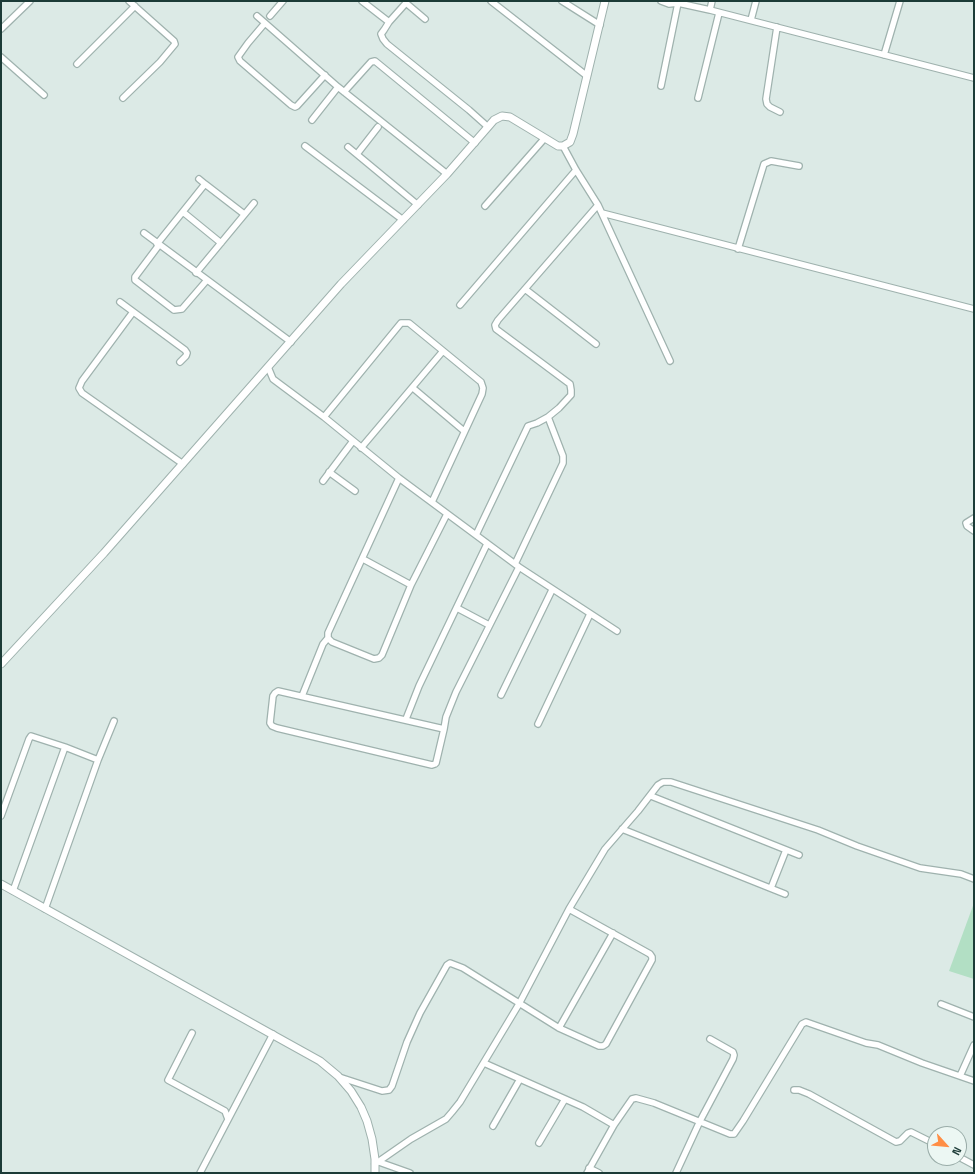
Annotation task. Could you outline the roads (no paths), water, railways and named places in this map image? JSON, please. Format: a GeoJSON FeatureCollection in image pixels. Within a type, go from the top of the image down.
{"type":"FeatureCollection","features":[{"type":"Feature","properties":{"kind":"street"},"geometry":{"type":"LineString","coordinates":[[2,27],[30,1]]}},
{"type":"Feature","properties":{"kind":"street"},"geometry":{"type":"LineString","coordinates":[[123,98],[160,62],[175,44],[174,41],[129,1]]}},
{"type":"Feature","properties":{"kind":"street"},"geometry":{"type":"LineString","coordinates":[[270,16],[283,1]]}},
{"type":"Feature","properties":{"kind":"street"},"geometry":{"type":"LineString","coordinates":[[362,1],[389,22]]}},
{"type":"Feature","properties":{"kind":"street"},"geometry":{"type":"LineString","coordinates":[[492,1],[587,76]]}},
{"type":"Feature","properties":{"kind":"street"},"geometry":{"type":"LineString","coordinates":[[562,1],[600,25]]}},
{"type":"Feature","properties":{"kind":"street"},"geometry":{"type":"LineString","coordinates":[[1,664],[104,553],[341,284],[447,174],[494,120],[502,116],[510,117],[553,145],[563,146],[570,142],[605,1]]}},
{"type":"Feature","properties":{"kind":"street"},"geometry":{"type":"LineString","coordinates":[[661,1],[678,3],[751,20],[974,78]]}},
{"type":"Feature","properties":{"kind":"street"},"geometry":{"type":"LineString","coordinates":[[710,10],[712,1]]}},
{"type":"Feature","properties":{"kind":"street"},"geometry":{"type":"LineString","coordinates":[[751,20],[756,1]]}},
{"type":"Feature","properties":{"kind":"street"},"geometry":{"type":"LineString","coordinates":[[884,55],[900,1]]}},
{"type":"Feature","properties":{"kind":"street"},"geometry":{"type":"LineString","coordinates":[[425,19],[406,2],[389,22],[382,34],[382,39],[488,127]]}},
{"type":"Feature","properties":{"kind":"street"},"geometry":{"type":"LineString","coordinates":[[661,86],[678,3]]}},
{"type":"Feature","properties":{"kind":"street"},"geometry":{"type":"LineString","coordinates":[[77,64],[135,6]]}},
{"type":"Feature","properties":{"kind":"street"},"geometry":{"type":"LineString","coordinates":[[698,98],[719,13]]}},
{"type":"Feature","properties":{"kind":"street"},"geometry":{"type":"LineString","coordinates":[[257,16],[344,92],[447,174]]}},
{"type":"Feature","properties":{"kind":"street"},"geometry":{"type":"LineString","coordinates":[[265,23],[238,57],[240,61],[295,107],[298,106],[325,75]]}},
{"type":"Feature","properties":{"kind":"street"},"geometry":{"type":"LineString","coordinates":[[777,28],[766,99],[767,104],[770,107],[780,112]]}},
{"type":"Feature","properties":{"kind":"street"},"geometry":{"type":"LineString","coordinates":[[1,57],[44,96]]}},
{"type":"Feature","properties":{"kind":"street"},"geometry":{"type":"LineString","coordinates":[[344,92],[371,62],[375,61],[475,143]]}},
{"type":"Feature","properties":{"kind":"street"},"geometry":{"type":"LineString","coordinates":[[312,120],[338,87]]}},
{"type":"Feature","properties":{"kind":"street"},"geometry":{"type":"LineString","coordinates":[[357,154],[378,128]]}},
{"type":"Feature","properties":{"kind":"street"},"geometry":{"type":"LineString","coordinates":[[486,206],[544,139]]}},
{"type":"Feature","properties":{"kind":"street"},"geometry":{"type":"LineString","coordinates":[[305,146],[403,220]]}},
{"type":"Feature","properties":{"kind":"street"},"geometry":{"type":"LineString","coordinates":[[563,146],[598,205],[670,360]]}},
{"type":"Feature","properties":{"kind":"street"},"geometry":{"type":"LineString","coordinates":[[348,147],[418,205]]}},
{"type":"Feature","properties":{"kind":"street"},"geometry":{"type":"LineString","coordinates":[[738,248],[764,164],[771,161],[799,166]]}},
{"type":"Feature","properties":{"kind":"street"},"geometry":{"type":"LineString","coordinates":[[460,305],[576,170]]}},
{"type":"Feature","properties":{"kind":"street"},"geometry":{"type":"LineString","coordinates":[[199,179],[244,214]]}},
{"type":"Feature","properties":{"kind":"street"},"geometry":{"type":"LineString","coordinates":[[204,184],[158,245],[135,277],[135,280],[174,310],[182,309],[207,280]]}},
{"type":"Feature","properties":{"kind":"street"},"geometry":{"type":"LineString","coordinates":[[196,273],[254,203]]}},
{"type":"Feature","properties":{"kind":"street"},"geometry":{"type":"LineString","coordinates":[[476,535],[528,426],[548,417],[559,408],[571,395],[572,390],[570,384],[496,329],[495,325],[598,205]]}},
{"type":"Feature","properties":{"kind":"street"},"geometry":{"type":"LineString","coordinates":[[183,212],[220,243]]}},
{"type":"Feature","properties":{"kind":"street"},"geometry":{"type":"LineString","coordinates":[[602,214],[974,309]]}},
{"type":"Feature","properties":{"kind":"street"},"geometry":{"type":"LineString","coordinates":[[144,233],[158,245],[290,342]]}},
{"type":"Feature","properties":{"kind":"street"},"geometry":{"type":"LineString","coordinates":[[525,289],[596,344]]}},
{"type":"Feature","properties":{"kind":"street"},"geometry":{"type":"LineString","coordinates":[[120,302],[185,350],[187,353],[186,356],[180,362]]}},
{"type":"Feature","properties":{"kind":"street"},"geometry":{"type":"LineString","coordinates":[[132,312],[82,381],[80,388],[82,393],[183,464]]}},
{"type":"Feature","properties":{"kind":"street"},"geometry":{"type":"LineString","coordinates":[[324,417],[401,323],[409,323],[481,382],[483,388],[482,394],[432,502]]}},
{"type":"Feature","properties":{"kind":"street"},"geometry":{"type":"LineString","coordinates":[[361,448],[443,351]]}},
{"type":"Feature","properties":{"kind":"street"},"geometry":{"type":"LineString","coordinates":[[268,367],[273,379],[324,417],[399,478],[517,566],[617,631]]}},
{"type":"Feature","properties":{"kind":"street"},"geometry":{"type":"LineString","coordinates":[[413,388],[464,431]]}},
{"type":"Feature","properties":{"kind":"street"},"geometry":{"type":"LineString","coordinates":[[444,729],[278,691],[275,693],[272,703],[270,723],[277,728],[432,765],[436,763],[450,706],[517,566],[563,463],[564,456],[548,417]]}},
{"type":"Feature","properties":{"kind":"street"},"geometry":{"type":"LineString","coordinates":[[323,481],[353,441]]}},
{"type":"Feature","properties":{"kind":"street"},"geometry":{"type":"LineString","coordinates":[[329,472],[355,491]]}},
{"type":"Feature","properties":{"kind":"street"},"geometry":{"type":"LineString","coordinates":[[302,696],[323,644],[328,638],[328,633],[399,478]]}},
{"type":"Feature","properties":{"kind":"street"},"geometry":{"type":"LineString","coordinates":[[328,638],[332,642],[374,659],[379,658],[382,655],[411,585],[447,514]]}},
{"type":"Feature","properties":{"kind":"street"},"geometry":{"type":"LineString","coordinates":[[974,518],[966,523],[966,526],[974,531]]}},
{"type":"Feature","properties":{"kind":"street"},"geometry":{"type":"LineString","coordinates":[[406,720],[419,686],[487,544]]}},
{"type":"Feature","properties":{"kind":"street"},"geometry":{"type":"LineString","coordinates":[[363,559],[411,585]]}},
{"type":"Feature","properties":{"kind":"street"},"geometry":{"type":"LineString","coordinates":[[501,695],[552,590]]}},
{"type":"Feature","properties":{"kind":"street"},"geometry":{"type":"LineString","coordinates":[[457,608],[489,625]]}},
{"type":"Feature","properties":{"kind":"street"},"geometry":{"type":"LineString","coordinates":[[538,724],[590,614]]}},
{"type":"Feature","properties":{"kind":"street"},"geometry":{"type":"LineString","coordinates":[[45,909],[98,760],[114,722]]}},
{"type":"Feature","properties":{"kind":"street"},"geometry":{"type":"LineString","coordinates":[[1,816],[30,738],[35,736],[98,760]]}},
{"type":"Feature","properties":{"kind":"street"},"geometry":{"type":"LineString","coordinates":[[13,891],[65,747]]}},
{"type":"Feature","properties":{"kind":"street"},"geometry":{"type":"LineString","coordinates":[[377,1163],[391,1152],[449,1116],[460,1102],[519,1004],[569,909],[605,849],[651,796],[658,785],[666,781],[818,830],[920,868],[961,874],[974,879]]}},
{"type":"Feature","properties":{"kind":"street"},"geometry":{"type":"LineString","coordinates":[[651,796],[799,855]]}},
{"type":"Feature","properties":{"kind":"street"},"geometry":{"type":"LineString","coordinates":[[622,829],[786,894]]}},
{"type":"Feature","properties":{"kind":"street"},"geometry":{"type":"LineString","coordinates":[[771,888],[786,850]]}},
{"type":"Feature","properties":{"kind":"street"},"geometry":{"type":"LineString","coordinates":[[1,884],[320,1061],[338,1076],[358,1102],[367,1121],[372,1139],[377,1163],[375,1173]]}},
{"type":"Feature","properties":{"kind":"street"},"geometry":{"type":"LineString","coordinates":[[338,1076],[382,1091],[389,1090],[392,1086],[407,1042],[420,1014],[449,963],[463,968],[559,1028],[599,1046],[606,1044],[652,960],[652,956],[569,909]]}},
{"type":"Feature","properties":{"kind":"street"},"geometry":{"type":"LineString","coordinates":[[559,1028],[613,933]]}},
{"type":"Feature","properties":{"kind":"street"},"geometry":{"type":"LineString","coordinates":[[941,1004],[974,1018]]}},
{"type":"Feature","properties":{"kind":"street"},"geometry":{"type":"LineString","coordinates":[[599,1173],[588,1171],[614,1125],[632,1098],[654,1103],[730,1134],[734,1134],[802,1024],[806,1022],[866,1043],[878,1045],[922,1063],[974,1081]]}},
{"type":"Feature","properties":{"kind":"street"},"geometry":{"type":"LineString","coordinates":[[192,1033],[168,1080],[225,1112],[228,1119]]}},
{"type":"Feature","properties":{"kind":"street"},"geometry":{"type":"LineString","coordinates":[[200,1173],[273,1034]]}},
{"type":"Feature","properties":{"kind":"street"},"geometry":{"type":"LineString","coordinates":[[676,1173],[700,1121],[734,1055],[733,1052],[710,1039]]}},
{"type":"Feature","properties":{"kind":"street"},"geometry":{"type":"LineString","coordinates":[[960,1076],[974,1044]]}},
{"type":"Feature","properties":{"kind":"street"},"geometry":{"type":"LineString","coordinates":[[484,1063],[565,1098],[614,1125]]}},
{"type":"Feature","properties":{"kind":"street"},"geometry":{"type":"LineString","coordinates":[[494,1126],[520,1079]]}},
{"type":"Feature","properties":{"kind":"street"},"geometry":{"type":"LineString","coordinates":[[794,1090],[799,1090],[809,1094],[896,1142],[900,1141],[908,1133],[912,1132],[927,1140]]}},
{"type":"Feature","properties":{"kind":"street"},"geometry":{"type":"LineString","coordinates":[[539,1143],[565,1098]]}},
{"type":"Feature","properties":{"kind":"street"},"geometry":{"type":"LineString","coordinates":[[377,1163],[410,1173]]}}]}
